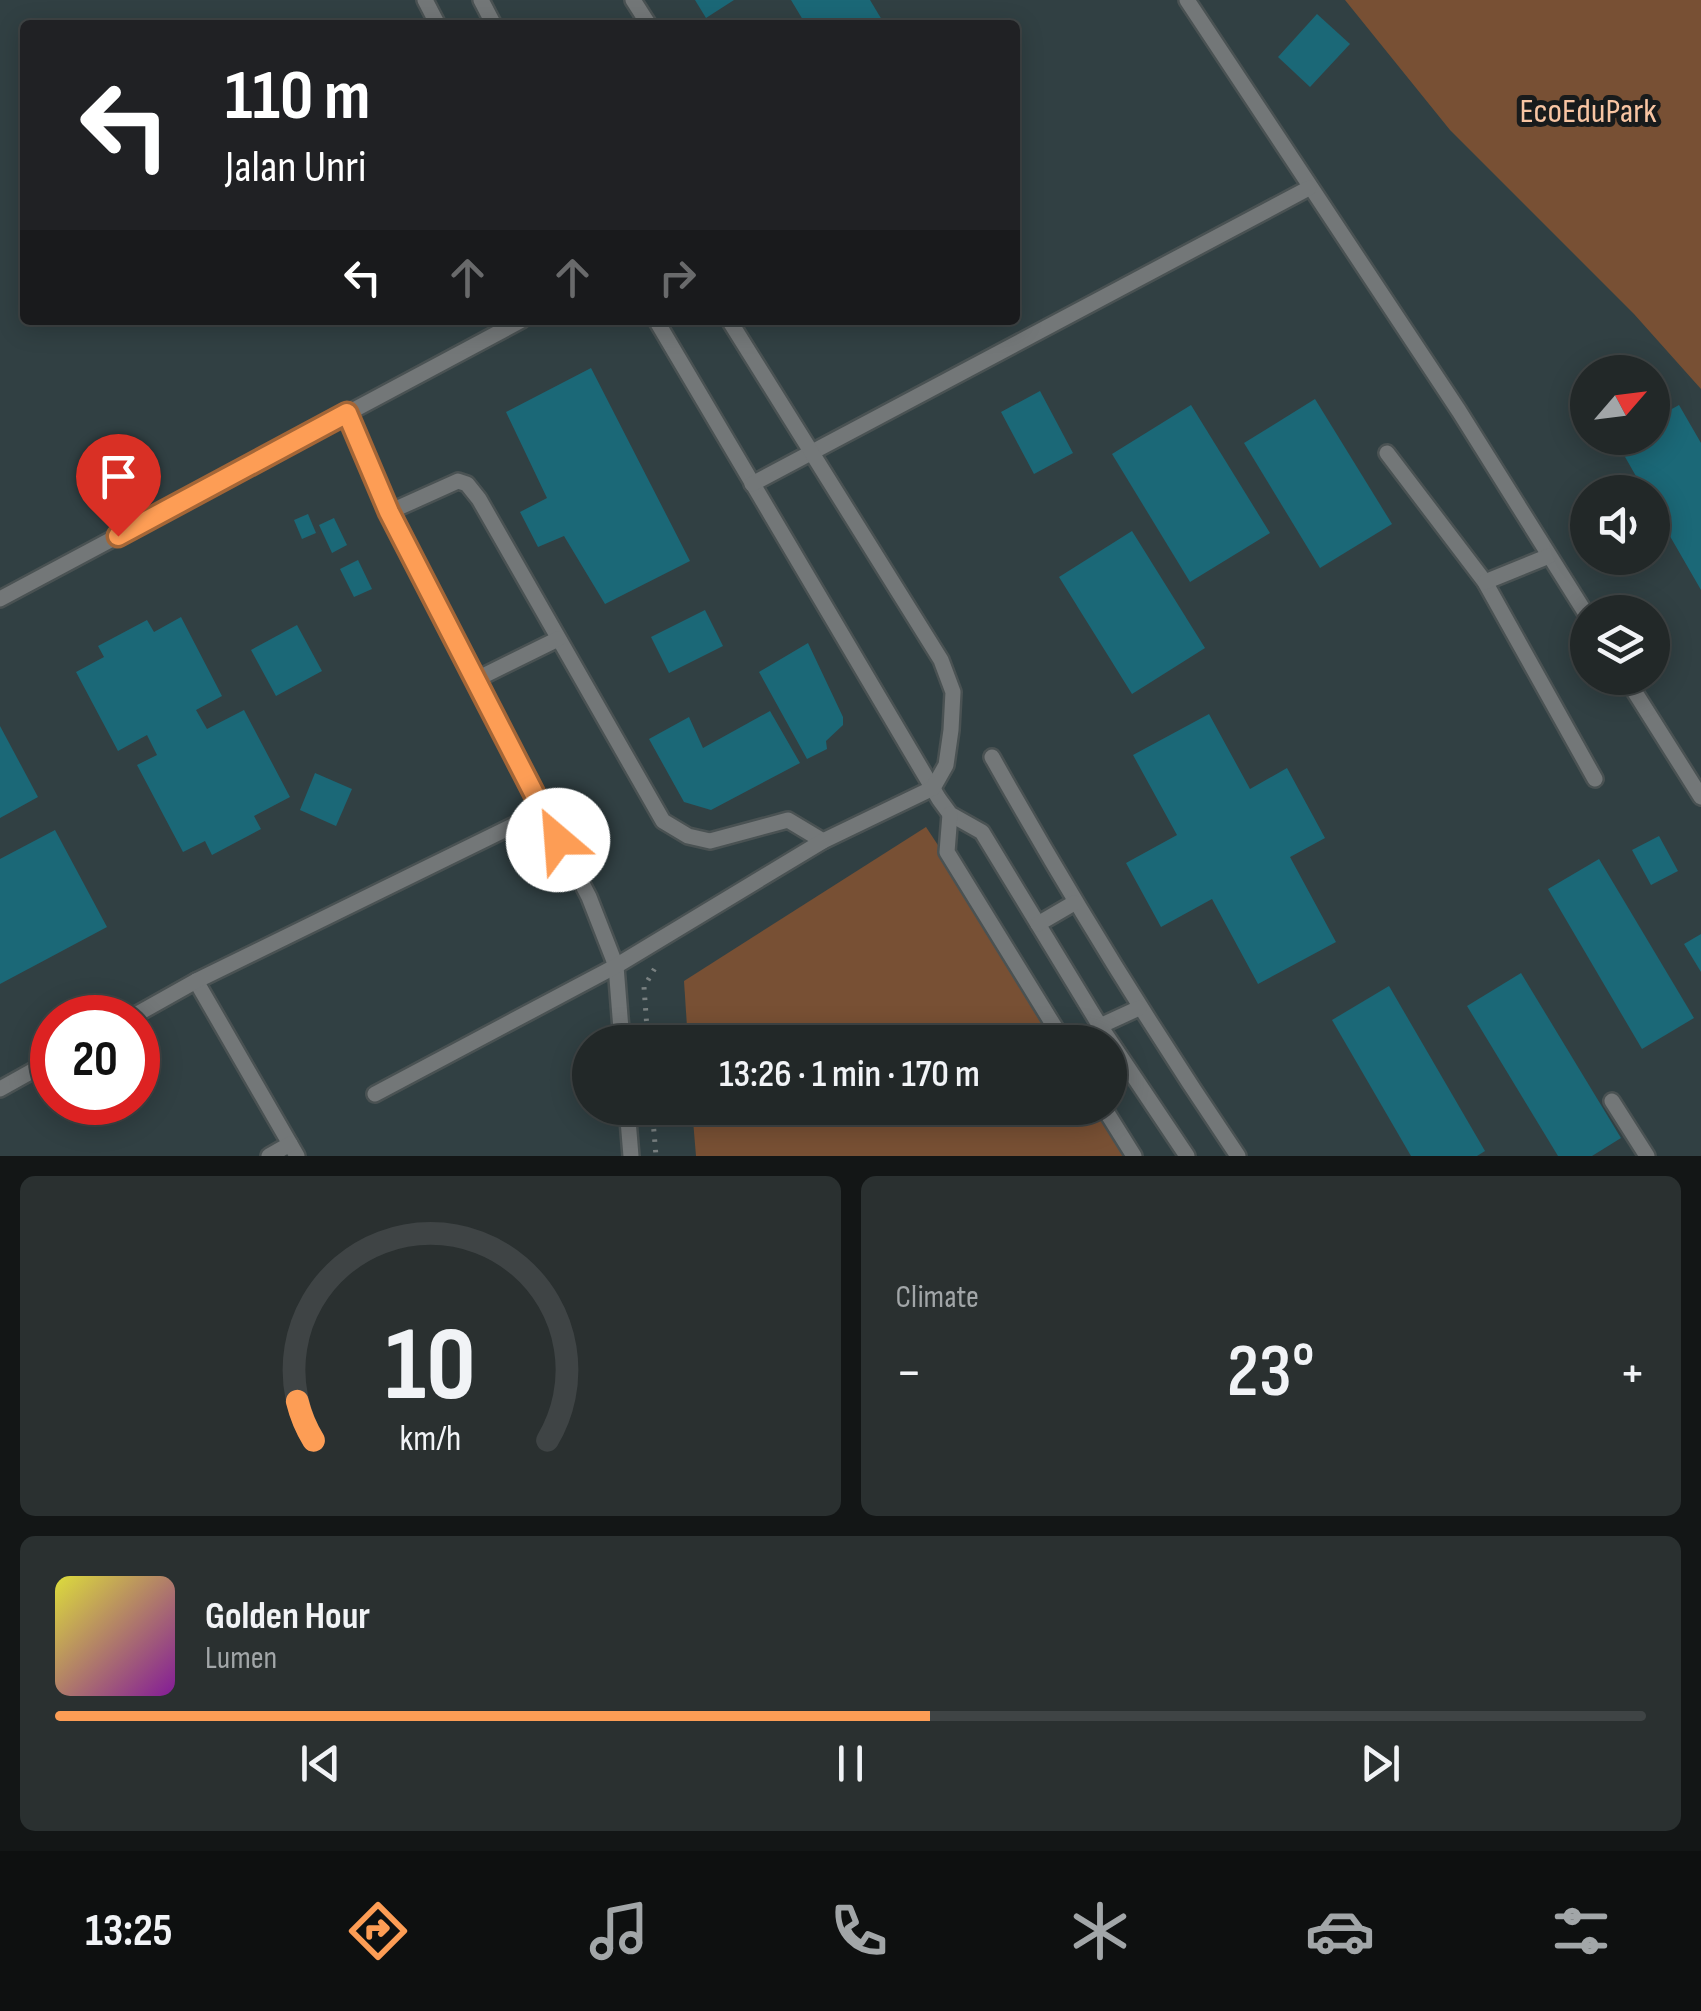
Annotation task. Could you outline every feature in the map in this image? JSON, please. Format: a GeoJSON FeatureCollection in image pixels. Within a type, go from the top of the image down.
{"type":"FeatureCollection","features":[{"type":"Feature","properties":{"kind":"lane"},"geometry":{"type":"LineString","coordinates":[[1188,0],[1459,411],[1574,595]]}},
{"type":"Feature","properties":{"kind":"lane"},"geometry":{"type":"LineString","coordinates":[[752,484],[1309,188]]}},
{"type":"Feature","properties":{"kind":"lane"},"geometry":{"type":"LineString","coordinates":[[0,600],[513,325]]}},
{"type":"Feature","properties":{"kind":"lane"},"geometry":{"type":"LineString","coordinates":[[659,325],[933,788],[950,814],[982,832],[1099,1025]]}},
{"type":"Feature","properties":{"kind":"lane"},"geometry":{"type":"LineString","coordinates":[[375,1094],[616,966],[823,841],[933,788],[946,766],[953,692],[941,660],[731,325]]}},
{"type":"Feature","properties":{"kind":"lane"},"geometry":{"type":"LineString","coordinates":[[347,413],[389,512],[589,898],[616,966],[621,1025]]}},
{"type":"Feature","properties":{"kind":"lane"},"geometry":{"type":"LineString","coordinates":[[1387,453],[1484,582],[1595,779]]}},
{"type":"Feature","properties":{"kind":"lane"},"geometry":{"type":"LineString","coordinates":[[389,512],[458,482],[467,484],[663,821],[688,836],[710,841],[788,820],[823,841]]}},
{"type":"Feature","properties":{"kind":"lane"},"geometry":{"type":"LineString","coordinates":[[1484,582],[1549,556]]}},
{"type":"Feature","properties":{"kind":"lane"},"geometry":{"type":"LineString","coordinates":[[477,679],[558,639]]}},
{"type":"Feature","properties":{"kind":"lane"},"geometry":{"type":"LineString","coordinates":[[1637,695],[1701,797]]}},
{"type":"Feature","properties":{"kind":"lane"},"geometry":{"type":"LineString","coordinates":[[992,757],[1074,903],[1238,1156]]}},
{"type":"Feature","properties":{"kind":"lane"},"geometry":{"type":"LineString","coordinates":[[160,1001],[543,810]]}},
{"type":"Feature","properties":{"kind":"lane"},"geometry":{"type":"LineString","coordinates":[[950,814],[947,852],[1054,1025]]}},
{"type":"Feature","properties":{"kind":"lane"},"geometry":{"type":"LineString","coordinates":[[1038,924],[1074,903]]}},
{"type":"Feature","properties":{"kind":"lane"},"geometry":{"type":"LineString","coordinates":[[196,981],[294,1150],[269,1156]]}},
{"type":"Feature","properties":{"kind":"lane"},"geometry":{"type":"LineString","coordinates":[[1102,1025],[1139,1008]]}},
{"type":"Feature","properties":{"kind":"lane"},"geometry":{"type":"LineString","coordinates":[[1127,1066],[1187,1156]]}},
{"type":"Feature","properties":{"kind":"lane"},"geometry":{"type":"LineString","coordinates":[[0,1089],[30,1072]]}},
{"type":"Feature","properties":{"kind":"lane"},"geometry":{"type":"LineString","coordinates":[[1612,1100],[1646,1156]]}},
{"type":"Feature","properties":{"kind":"lane"},"geometry":{"type":"LineString","coordinates":[[628,1125],[631,1156]]}},
{"type":"Feature","properties":{"kind":"lane"},"geometry":{"type":"LineString","coordinates":[[1115,1125],[1134,1156]]}},
{"type":"Feature","properties":{"kind":"path"},"geometry":{"type":"LineString","coordinates":[[653,1125],[656,1156]]}},
{"type":"Feature","properties":{"kind":"shaded area"},"geometry":{"type":"Polygon","coordinates":[[[0,0],[1701,0],[1701,1156],[0,1156],[0,0]]]}},
{"type":"Feature","properties":{"kind":"green space","name":"EcoEduPark"},"geometry":{"type":"Polygon","coordinates":[[[1345,0],[1701,0],[1701,389],[1634,314],[1450,130],[1345,0]]]}},
{"type":"Feature","properties":{"kind":"green space"},"geometry":{"type":"Polygon","coordinates":[[[926,827],[1057,1025],[687,1025],[684,981],[926,827]]]}},
{"type":"Feature","properties":{"kind":"green space"},"geometry":{"type":"Polygon","coordinates":[[[693,1125],[1123,1125],[1143,1156],[696,1156],[693,1125]]]}},
{"type":"Feature","properties":{"kind":"building"},"geometry":{"type":"Polygon","coordinates":[[[695,0],[734,0],[706,18],[695,0]]]}},
{"type":"Feature","properties":{"kind":"building"},"geometry":{"type":"Polygon","coordinates":[[[791,0],[870,0],[882,20],[803,20],[791,0]]]}},
{"type":"Feature","properties":{"kind":"building"},"geometry":{"type":"Polygon","coordinates":[[[1317,14],[1350,44],[1310,87],[1278,57],[1317,14]]]}},
{"type":"Feature","properties":{"kind":"building"},"geometry":{"type":"Polygon","coordinates":[[[591,368],[690,561],[605,604],[564,536],[538,547],[520,512],[547,498],[506,412],[591,368]]]}},
{"type":"Feature","properties":{"kind":"building"},"geometry":{"type":"Polygon","coordinates":[[[1040,391],[1073,453],[1034,474],[1001,412],[1040,391]]]}},
{"type":"Feature","properties":{"kind":"building"},"geometry":{"type":"Polygon","coordinates":[[[1315,399],[1392,524],[1320,568],[1244,443],[1315,399]]]}},
{"type":"Feature","properties":{"kind":"building"},"geometry":{"type":"Polygon","coordinates":[[[1191,405],[1270,533],[1190,582],[1112,454],[1191,405]]]}},
{"type":"Feature","properties":{"kind":"building"},"geometry":{"type":"Polygon","coordinates":[[[1679,405],[1701,443],[1701,590],[1670,536],[1670,475],[1635,475],[1624,455],[1670,455],[1670,410],[1679,405]]]}},
{"type":"Feature","properties":{"kind":"building"},"geometry":{"type":"Polygon","coordinates":[[[308,514],[316,533],[302,539],[294,520],[308,514]]]}},
{"type":"Feature","properties":{"kind":"building"},"geometry":{"type":"Polygon","coordinates":[[[334,518],[347,545],[332,553],[319,525],[334,518]]]}},
{"type":"Feature","properties":{"kind":"building"},"geometry":{"type":"Polygon","coordinates":[[[1132,531],[1205,648],[1132,694],[1059,577],[1132,531]]]}},
{"type":"Feature","properties":{"kind":"building"},"geometry":{"type":"Polygon","coordinates":[[[358,560],[372,589],[354,597],[340,569],[358,560]]]}},
{"type":"Feature","properties":{"kind":"building"},"geometry":{"type":"Polygon","coordinates":[[[705,610],[723,646],[669,673],[651,637],[705,610]]]}},
{"type":"Feature","properties":{"kind":"building"},"geometry":{"type":"Polygon","coordinates":[[[181,617],[222,696],[196,710],[207,729],[244,710],[290,797],[254,816],[261,829],[212,855],[205,841],[183,852],[137,765],[157,755],[147,735],[118,751],[76,672],[104,657],[98,646],[147,620],[154,632],[181,617]]]}},
{"type":"Feature","properties":{"kind":"building"},"geometry":{"type":"Polygon","coordinates":[[[297,625],[322,671],[276,696],[251,650],[297,625]]]}},
{"type":"Feature","properties":{"kind":"building"},"geometry":{"type":"Polygon","coordinates":[[[808,643],[843,717],[843,725],[826,741],[827,749],[807,759],[759,672],[808,643]]]}},
{"type":"Feature","properties":{"kind":"building"},"geometry":{"type":"Polygon","coordinates":[[[770,711],[800,763],[711,810],[684,802],[649,739],[689,717],[703,748],[770,711]]]}},
{"type":"Feature","properties":{"kind":"building"},"geometry":{"type":"Polygon","coordinates":[[[1209,714],[1250,789],[1287,768],[1325,838],[1290,857],[1336,942],[1258,984],[1212,899],[1161,927],[1126,863],[1177,835],[1133,755],[1209,714]]]}},
{"type":"Feature","properties":{"kind":"building"},"geometry":{"type":"Polygon","coordinates":[[[0,726],[38,797],[0,818],[0,726]]]}},
{"type":"Feature","properties":{"kind":"building"},"geometry":{"type":"Polygon","coordinates":[[[315,773],[352,789],[336,826],[300,810],[315,773]]]}},
{"type":"Feature","properties":{"kind":"building"},"geometry":{"type":"Polygon","coordinates":[[[55,830],[107,927],[0,984],[0,859],[55,830]]]}},
{"type":"Feature","properties":{"kind":"building"},"geometry":{"type":"Polygon","coordinates":[[[1659,836],[1678,871],[1651,885],[1632,850],[1659,836]]]}},
{"type":"Feature","properties":{"kind":"building"},"geometry":{"type":"Polygon","coordinates":[[[1599,859],[1694,1018],[1642,1049],[1548,889],[1599,859]]]}},
{"type":"Feature","properties":{"kind":"building"},"geometry":{"type":"Polygon","coordinates":[[[1701,934],[1701,972],[1684,944],[1701,934]]]}},
{"type":"Feature","properties":{"kind":"building"},"geometry":{"type":"Polygon","coordinates":[[[1521,973],[1621,1138],[1592,1156],[1558,1156],[1467,1006],[1521,973]]]}},
{"type":"Feature","properties":{"kind":"building"},"geometry":{"type":"Polygon","coordinates":[[[1389,986],[1485,1151],[1477,1156],[1411,1156],[1332,1020],[1389,986]]]}},
{"type":"Feature","properties":{"kind":"route"},"geometry":{"type":"LineString","coordinates":[[118,536],[347,413],[389,512],[558,840]]}}]}
